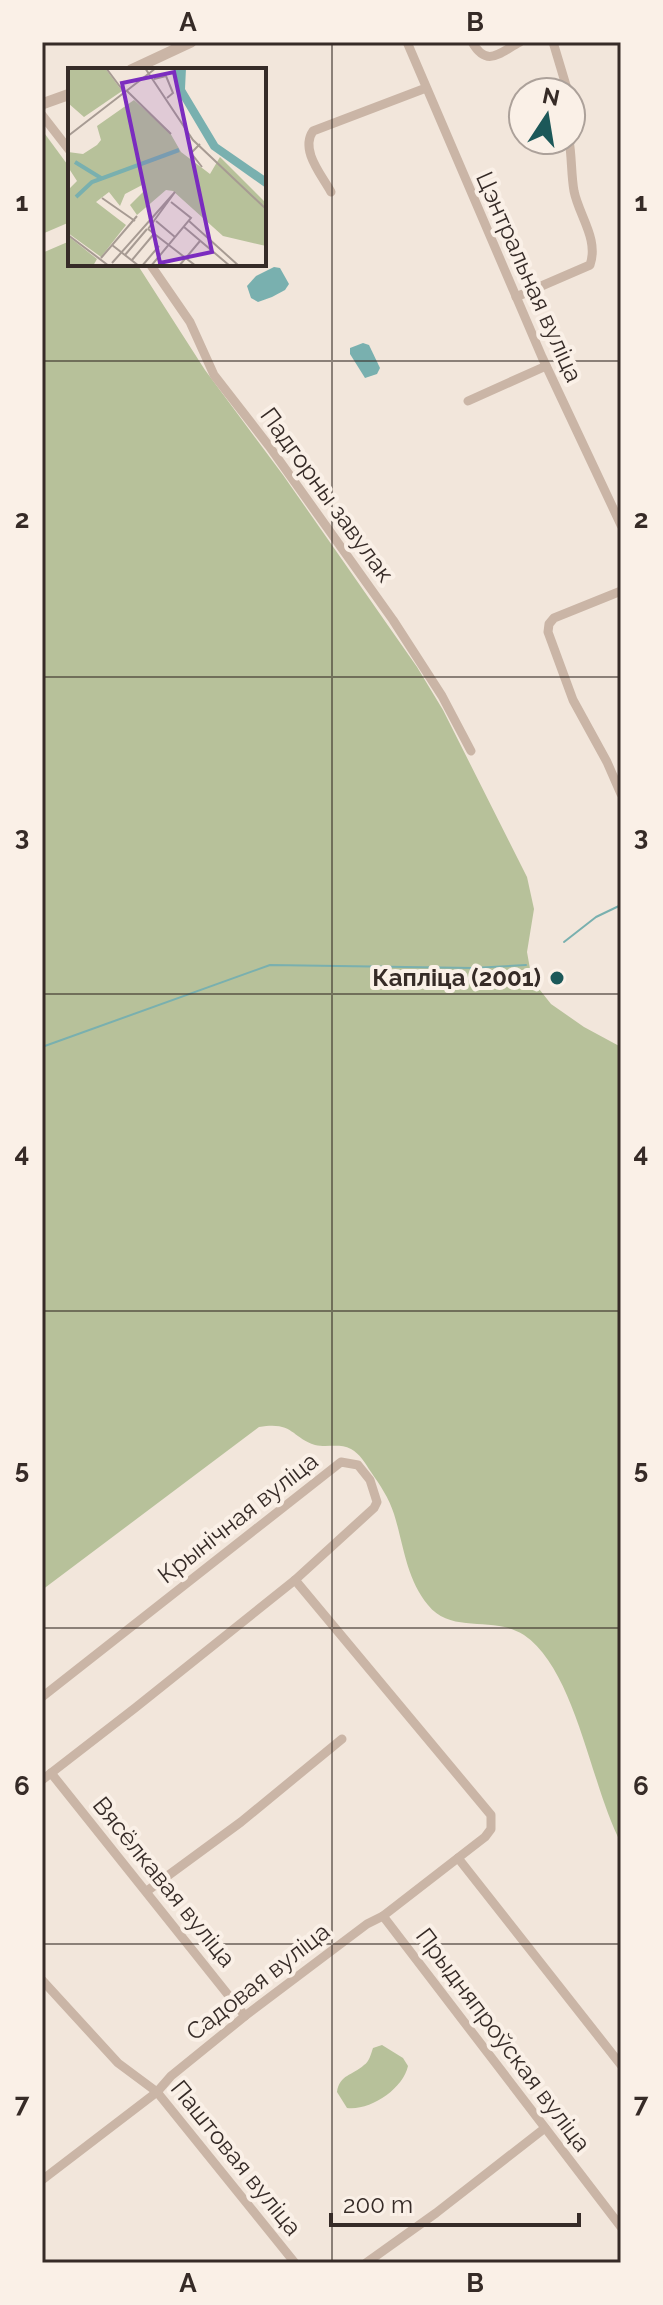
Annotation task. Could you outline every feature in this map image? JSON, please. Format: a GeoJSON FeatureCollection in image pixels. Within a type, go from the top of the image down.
{"type":"FeatureCollection","features":[{"type":"Feature","properties":{"kind":"street"},"geometry":{"type":"LineString","coordinates":[[135,68],[191,42]]}},
{"type":"Feature","properties":{"kind":"street","name":"Цэнтральная вуліца"},"geometry":{"type":"LineString","coordinates":[[407,42],[546,366],[621,525]]}},
{"type":"Feature","properties":{"kind":"street"},"geometry":{"type":"LineString","coordinates":[[472,42],[484,57],[491,57],[520,42]]}},
{"type":"Feature","properties":{"kind":"street"},"geometry":{"type":"LineString","coordinates":[[553,42],[563,76]]}},
{"type":"Feature","properties":{"kind":"street"},"geometry":{"type":"LineString","coordinates":[[331,192],[309,151],[308,138],[313,131],[426,88]]}},
{"type":"Feature","properties":{"kind":"street"},"geometry":{"type":"LineString","coordinates":[[42,104],[68,95]]}},
{"type":"Feature","properties":{"kind":"street"},"geometry":{"type":"LineString","coordinates":[[42,115],[68,148]]}},
{"type":"Feature","properties":{"kind":"street"},"geometry":{"type":"LineString","coordinates":[[516,297],[590,265],[593,246],[575,196],[571,156]]}},
{"type":"Feature","properties":{"kind":"street","name":"Падгорны завулак"},"geometry":{"type":"LineString","coordinates":[[151,266],[190,322],[214,375],[269,446],[393,620],[442,696],[471,751]]}},
{"type":"Feature","properties":{"kind":"street"},"geometry":{"type":"LineString","coordinates":[[468,401],[546,366]]}},
{"type":"Feature","properties":{"kind":"street"},"geometry":{"type":"LineString","coordinates":[[621,591],[554,618],[548,632],[573,700],[621,794]]}},
{"type":"Feature","properties":{"kind":"street","name":"Крынічная вуліца"},"geometry":{"type":"LineString","coordinates":[[42,1697],[341,1462],[358,1465],[376,1494],[374,1508],[295,1580],[51,1773]]}},
{"type":"Feature","properties":{"kind":"street","name":"Садовая вуліца"},"geometry":{"type":"LineString","coordinates":[[42,2180],[157,2092],[171,2076],[245,2016],[367,1924],[383,1916],[485,1837],[491,1829],[491,1815],[295,1580]]}},
{"type":"Feature","properties":{"kind":"street"},"geometry":{"type":"LineString","coordinates":[[147,1891],[241,1822],[342,1739]]}},
{"type":"Feature","properties":{"kind":"street"},"geometry":{"type":"LineString","coordinates":[[42,1780],[51,1773]]}},
{"type":"Feature","properties":{"kind":"street","name":"Вясёлкавая вуліца"},"geometry":{"type":"LineString","coordinates":[[51,1773],[245,2016]]}},
{"type":"Feature","properties":{"kind":"street"},"geometry":{"type":"LineString","coordinates":[[458,1858],[621,2065]]}},
{"type":"Feature","properties":{"kind":"street","name":"Прыдняпроўская вуліца"},"geometry":{"type":"LineString","coordinates":[[383,1916],[621,2227]]}},
{"type":"Feature","properties":{"kind":"street","name":"Паштовая вуліца"},"geometry":{"type":"LineString","coordinates":[[42,1980],[118,2063],[157,2092],[295,2263]]}},
{"type":"Feature","properties":{"kind":"street"},"geometry":{"type":"LineString","coordinates":[[366,2263],[545,2128]]}},
{"type":"Feature","properties":{"kind":"green space"},"geometry":{"type":"Polygon","coordinates":[[[42,130],[68,165],[68,223],[42,234],[42,130]]]}},
{"type":"Feature","properties":{"kind":"green space"},"geometry":{"type":"Polygon","coordinates":[[[68,242],[68,266],[138,266],[205,370],[283,475],[417,667],[443,710],[527,877],[534,909],[527,952],[532,980],[551,1004],[621,1047],[621,1843],[570,1701],[542,1652],[524,1635],[512,1629],[449,1620],[428,1605],[410,1573],[387,1497],[362,1459],[351,1449],[315,1445],[279,1426],[259,1427],[42,1590],[42,253],[68,242]]]}},
{"type":"Feature","properties":{"kind":"green space"},"geometry":{"type":"Polygon","coordinates":[[[382,2045],[403,2058],[408,2066],[405,2075],[384,2097],[366,2106],[347,2108],[337,2092],[341,2082],[366,2064],[373,2048],[382,2045]]]}},
{"type":"Feature","properties":{"kind":"water"},"geometry":{"type":"Polygon","coordinates":[[[274,267],[280,268],[289,284],[285,290],[258,302],[251,298],[247,286],[256,276],[274,267]]]}},
{"type":"Feature","properties":{"kind":"water"},"geometry":{"type":"Polygon","coordinates":[[[363,343],[369,345],[380,368],[377,374],[365,378],[350,354],[350,348],[363,343]]]}},
{"type":"Feature","properties":{"kind":"waterway"},"geometry":{"type":"LineString","coordinates":[[564,942],[596,917],[621,905]]}},
{"type":"Feature","properties":{"kind":"waterway"},"geometry":{"type":"LineString","coordinates":[[42,1047],[270,965],[473,968],[526,965]]}},
{"type":"Feature","properties":{"kind":"place","name":"Капліца (2001)"},"geometry":{"type":"Point","coordinates":[557,978]}}]}
